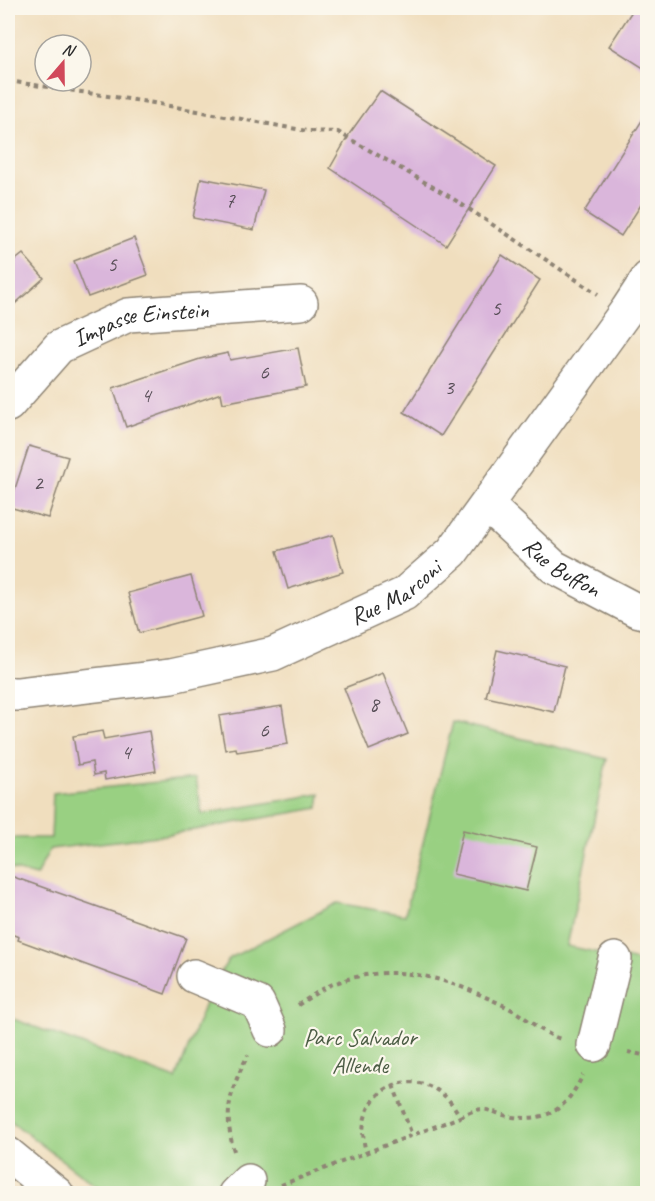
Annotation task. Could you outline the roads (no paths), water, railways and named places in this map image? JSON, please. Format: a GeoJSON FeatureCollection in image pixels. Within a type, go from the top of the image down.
{"type":"FeatureCollection","features":[{"type":"Feature","properties":{"kind":"street","name":"Rue Marconi"},"geometry":{"type":"LineString","coordinates":[[8,694],[171,676],[273,654],[404,594],[452,552],[648,278]]}},
{"type":"Feature","properties":{"kind":"street","name":"Impasse Einstein"},"geometry":{"type":"LineString","coordinates":[[8,405],[59,347],[128,315],[301,303]]}},
{"type":"Feature","properties":{"kind":"street","name":"Rue Buffon"},"geometry":{"type":"LineString","coordinates":[[487,505],[554,567],[636,610],[648,613]]}},
{"type":"Feature","properties":{"kind":"street"},"geometry":{"type":"LineString","coordinates":[[594,1045],[615,959]]}},
{"type":"Feature","properties":{"kind":"street"},"geometry":{"type":"LineString","coordinates":[[194,976],[258,1003],[270,1030]]}},
{"type":"Feature","properties":{"kind":"street"},"geometry":{"type":"LineString","coordinates":[[8,1154],[57,1194]]}},
{"type":"Feature","properties":{"kind":"park label","name":"Parc Salvador Allende"},"geometry":{"type":"Point","coordinates":[360,1051]}}]}
